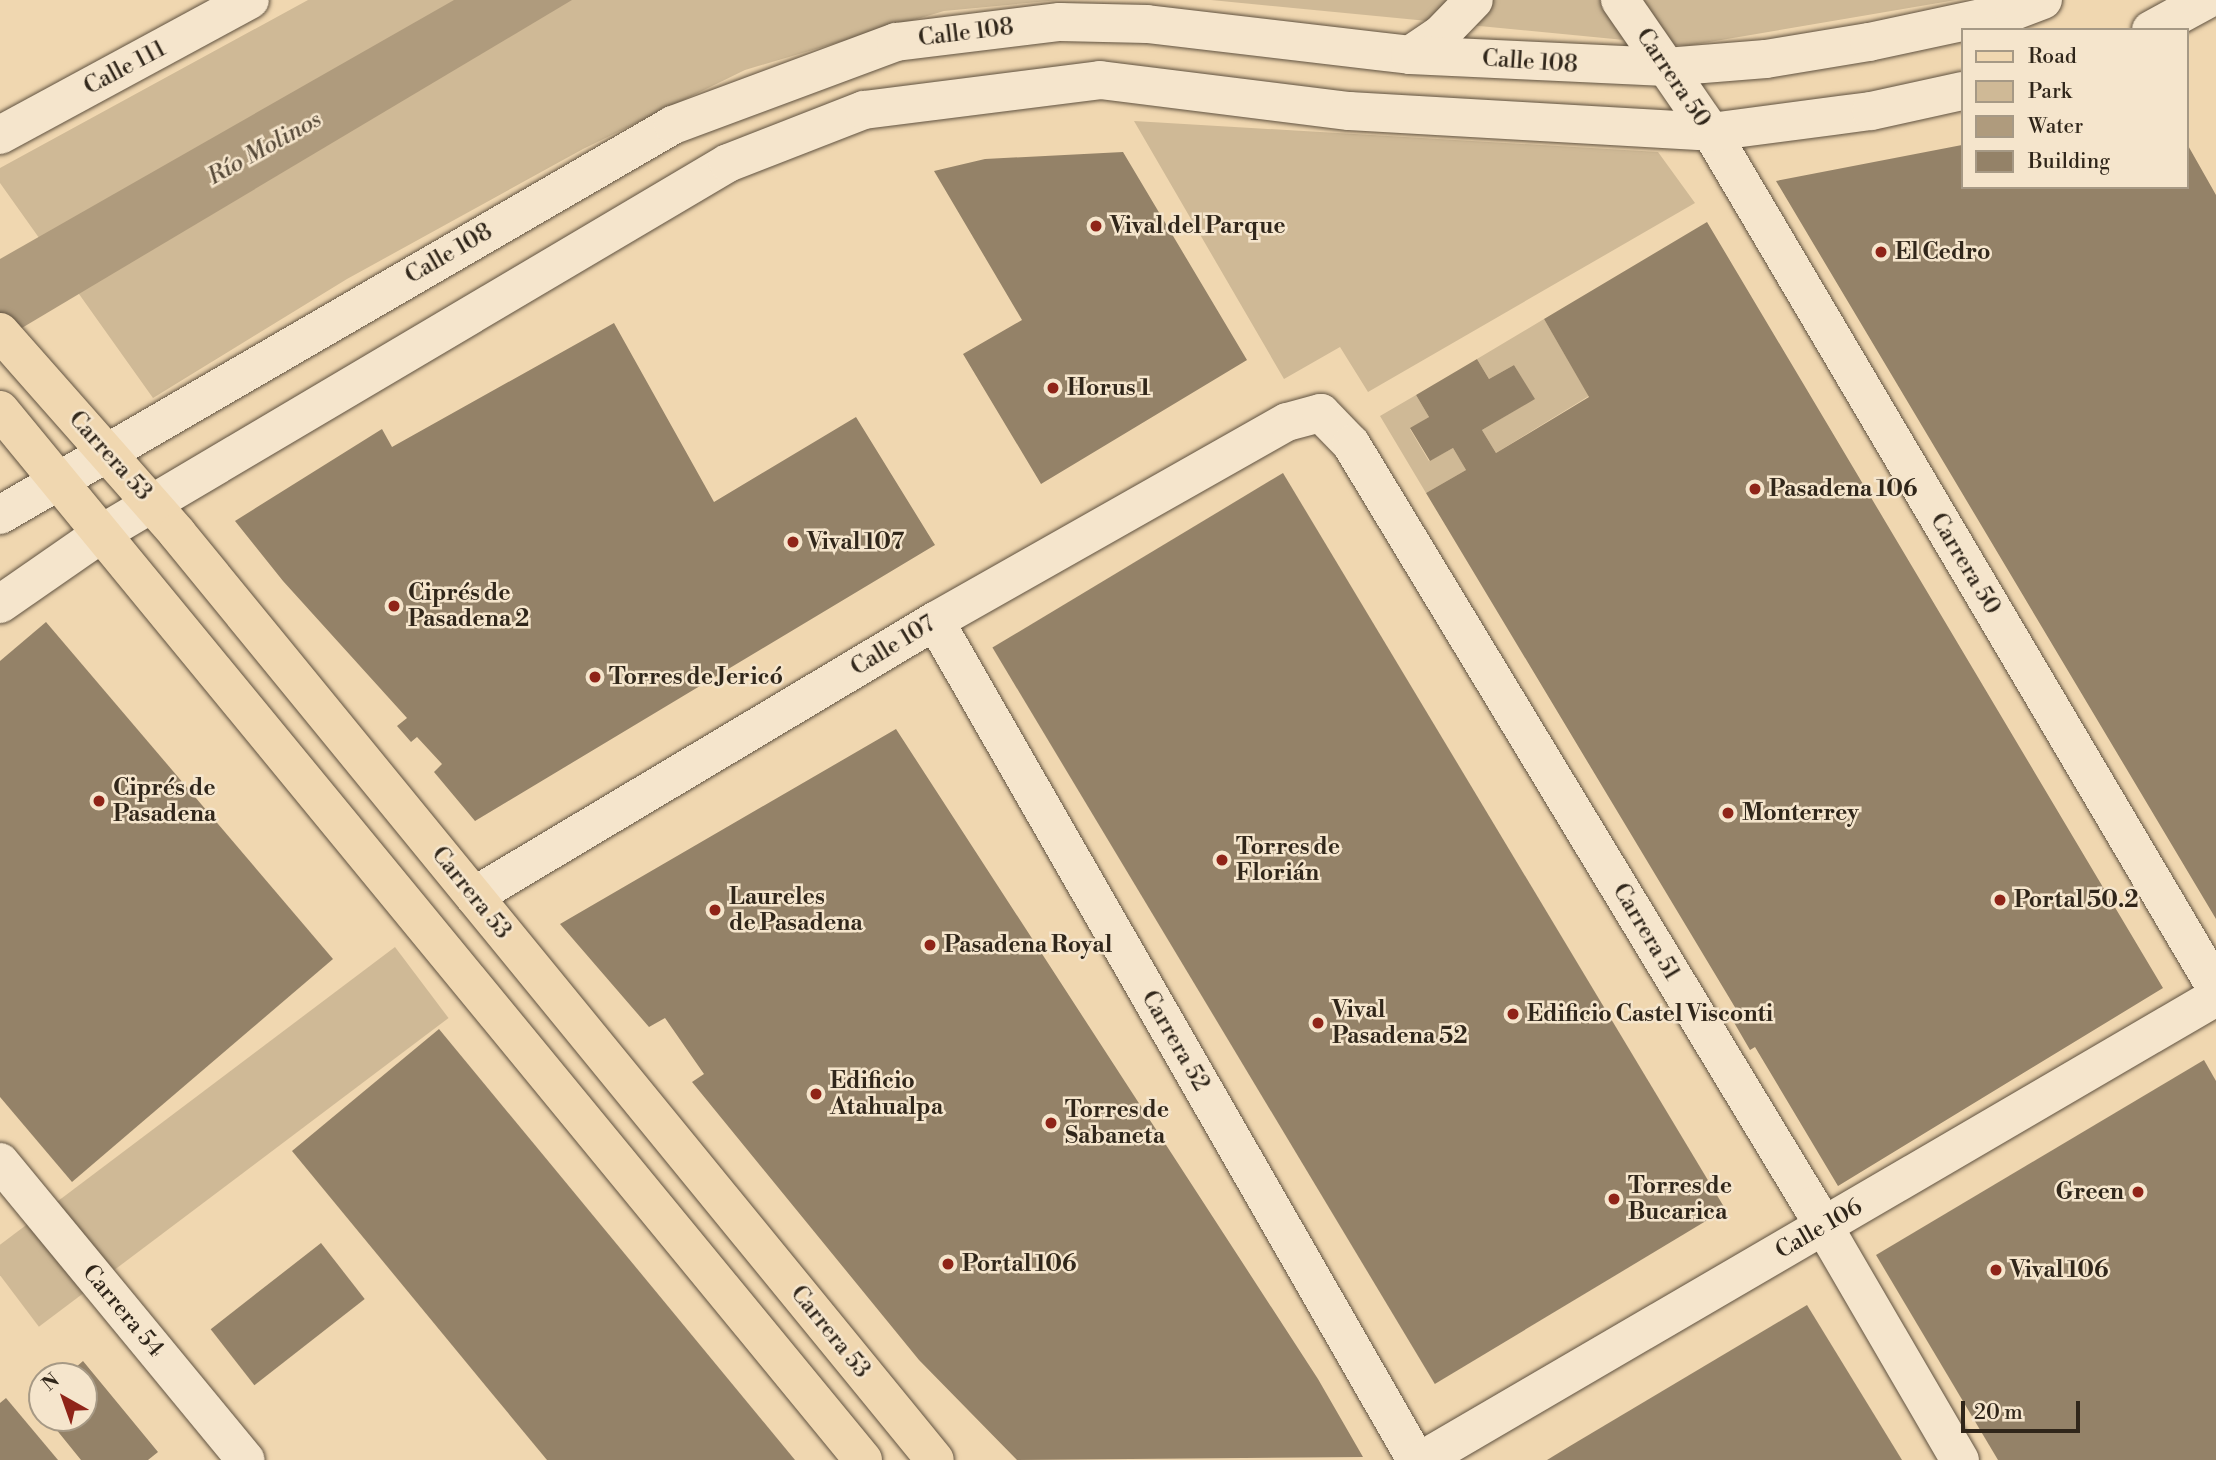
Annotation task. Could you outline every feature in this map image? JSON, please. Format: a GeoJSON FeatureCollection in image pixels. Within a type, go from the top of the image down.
{"type":"FeatureCollection","features":[{"type":"Feature","properties":{"kind":"main road","name":"Carrera 53"},"geometry":{"type":"LineString","coordinates":[[10,344],[153,505],[935,1460]]}},
{"type":"Feature","properties":{"kind":"main road"},"geometry":{"type":"LineString","coordinates":[[0,410],[104,532],[863,1460]]}},
{"type":"Feature","properties":{"kind":"street","name":"Calle 111"},"geometry":{"type":"LineString","coordinates":[[0,135],[250,0]]}},
{"type":"Feature","properties":{"kind":"street"},"geometry":{"type":"LineString","coordinates":[[1410,55],[1441,34],[1474,0]]}},
{"type":"Feature","properties":{"kind":"street","name":"Carrera 50"},"geometry":{"type":"LineString","coordinates":[[1620,0],[1711,132],[2216,988]]}},
{"type":"Feature","properties":{"kind":"street","name":"Calle 108"},"geometry":{"type":"LineString","coordinates":[[0,515],[673,125],[896,42],[1060,22],[1135,23],[1410,55],[1666,67],[1766,59],[1869,42],[2014,11],[2043,0]]}},
{"type":"Feature","properties":{"kind":"street"},"geometry":{"type":"LineString","coordinates":[[2155,28],[2206,0]]}},
{"type":"Feature","properties":{"kind":"street"},"geometry":{"type":"LineString","coordinates":[[0,604],[104,532],[728,163],[864,110],[1100,80],[1349,111],[1711,132],[1871,111],[1960,91]]}},
{"type":"Feature","properties":{"kind":"street","name":"Calle 107"},"geometry":{"type":"LineString","coordinates":[[474,896],[935,621],[1287,422],[1321,413]]}},
{"type":"Feature","properties":{"kind":"street","name":"Carrera 51"},"geometry":{"type":"LineString","coordinates":[[1321,413],[1351,444],[1824,1226],[1960,1460]]}},
{"type":"Feature","properties":{"kind":"street","name":"Carrera 52"},"geometry":{"type":"LineString","coordinates":[[935,621],[1416,1460]]}},
{"type":"Feature","properties":{"kind":"street","name":"Calle 106"},"geometry":{"type":"LineString","coordinates":[[1422,1460],[2216,997]]}},
{"type":"Feature","properties":{"kind":"street","name":"Carrera 54"},"geometry":{"type":"LineString","coordinates":[[0,1162],[246,1460]]}},
{"type":"Feature","properties":{"kind":"green space"},"geometry":{"type":"Polygon","coordinates":[[[308,0],[1059,0],[944,11],[745,70],[583,149],[347,279],[153,398],[0,183],[0,168],[308,0]]]}},
{"type":"Feature","properties":{"kind":"green space"},"geometry":{"type":"Polygon","coordinates":[[[1211,0],[1956,0],[1686,46],[1211,0]]]}},
{"type":"Feature","properties":{"kind":"green space"},"geometry":{"type":"Polygon","coordinates":[[[1134,121],[1658,152],[1695,203],[1368,392],[1340,347],[1284,379],[1134,121]]]}},
{"type":"Feature","properties":{"kind":"green space"},"geometry":{"type":"Polygon","coordinates":[[[1544,319],[1589,396],[1496,453],[1482,430],[1534,399],[1514,365],[1489,379],[1477,359],[1544,319]]]}},
{"type":"Feature","properties":{"kind":"green space"},"geometry":{"type":"Polygon","coordinates":[[[1416,395],[1429,417],[1410,429],[1429,461],[1453,448],[1466,470],[1426,493],[1380,416],[1416,395]]]}},
{"type":"Feature","properties":{"kind":"green space"},"geometry":{"type":"Polygon","coordinates":[[[395,947],[449,1018],[39,1327],[0,1275],[0,1245],[395,947]]]}},
{"type":"Feature","properties":{"kind":"water","name":"Río Molinos"},"geometry":{"type":"Polygon","coordinates":[[[454,0],[572,0],[0,341],[0,259],[454,0]]]}},
{"type":"Feature","properties":{"kind":"building"},"geometry":{"type":"Polygon","coordinates":[[[1960,145],[1960,189],[2188,189],[2188,146],[2216,195],[2216,919],[1776,181],[1960,145]]]}},
{"type":"Feature","properties":{"kind":"building"},"geometry":{"type":"Polygon","coordinates":[[[1123,152],[1247,360],[1041,484],[963,354],[1022,320],[934,171],[985,159],[1123,152]]]}},
{"type":"Feature","properties":{"kind":"building"},"geometry":{"type":"Polygon","coordinates":[[[1707,222],[2163,988],[1838,1186],[1755,1047],[1750,1050],[1732,1019],[1739,1014],[1426,493],[1466,470],[1453,448],[1430,461],[1410,428],[1429,417],[1416,395],[1477,359],[1489,379],[1514,365],[1535,399],[1482,430],[1496,453],[1589,397],[1544,319],[1707,222]]]}},
{"type":"Feature","properties":{"kind":"building"},"geometry":{"type":"Polygon","coordinates":[[[614,323],[714,502],[856,417],[935,545],[475,821],[434,772],[442,764],[417,737],[411,742],[397,726],[407,718],[283,581],[235,521],[382,429],[392,447],[614,323]]]}},
{"type":"Feature","properties":{"kind":"building"},"geometry":{"type":"Polygon","coordinates":[[[1283,473],[1725,1209],[1435,1384],[992,648],[1283,473]]]}},
{"type":"Feature","properties":{"kind":"building"},"geometry":{"type":"Polygon","coordinates":[[[46,622],[333,959],[72,1182],[0,1097],[0,661],[46,622]]]}},
{"type":"Feature","properties":{"kind":"building"},"geometry":{"type":"Polygon","coordinates":[[[896,729],[1318,1379],[1363,1457],[1017,1460],[919,1360],[692,1082],[704,1074],[665,1018],[649,1027],[560,924],[896,729]]]}},
{"type":"Feature","properties":{"kind":"building"},"geometry":{"type":"Polygon","coordinates":[[[439,1029],[795,1460],[547,1460],[489,1390],[292,1151],[439,1029]]]}},
{"type":"Feature","properties":{"kind":"building"},"geometry":{"type":"Polygon","coordinates":[[[2204,1060],[2216,1081],[2216,1460],[1998,1460],[1876,1255],[2204,1060]]]}},
{"type":"Feature","properties":{"kind":"building"},"geometry":{"type":"Polygon","coordinates":[[[321,1243],[365,1299],[254,1385],[211,1329],[321,1243]]]}},
{"type":"Feature","properties":{"kind":"building"},"geometry":{"type":"Polygon","coordinates":[[[1807,1305],[1902,1460],[1547,1460],[1570,1446],[1807,1305]]]}},
{"type":"Feature","properties":{"kind":"building"},"geometry":{"type":"Polygon","coordinates":[[[98,1379],[158,1452],[148,1460],[81,1460],[58,1432],[98,1432],[98,1379]]]}},
{"type":"Feature","properties":{"kind":"building"},"geometry":{"type":"Polygon","coordinates":[[[6,1398],[28,1424],[28,1432],[35,1432],[58,1460],[0,1460],[0,1403],[6,1398]]]}},
{"type":"Feature","properties":{"kind":"place","name":"Vival del Parque"},"geometry":{"type":"Point","coordinates":[1096,226]}},
{"type":"Feature","properties":{"kind":"place","name":"El Cedro"},"geometry":{"type":"Point","coordinates":[1881,252]}},
{"type":"Feature","properties":{"kind":"place","name":"Horus 1"},"geometry":{"type":"Point","coordinates":[1053,388]}},
{"type":"Feature","properties":{"kind":"place","name":"Pasadena 106"},"geometry":{"type":"Point","coordinates":[1755,489]}},
{"type":"Feature","properties":{"kind":"place","name":"Vival 107"},"geometry":{"type":"Point","coordinates":[793,542]}},
{"type":"Feature","properties":{"kind":"place","name":"Ciprés de Pasadena 2"},"geometry":{"type":"Point","coordinates":[394,606]}},
{"type":"Feature","properties":{"kind":"place","name":"Torres de Jericó"},"geometry":{"type":"Point","coordinates":[595,677]}},
{"type":"Feature","properties":{"kind":"place","name":"Ciprés de Pasadena"},"geometry":{"type":"Point","coordinates":[99,801]}},
{"type":"Feature","properties":{"kind":"place","name":"Monterrey"},"geometry":{"type":"Point","coordinates":[1728,813]}},
{"type":"Feature","properties":{"kind":"place","name":"Torres de Florián"},"geometry":{"type":"Point","coordinates":[1222,860]}},
{"type":"Feature","properties":{"kind":"place","name":"Portal 50.2"},"geometry":{"type":"Point","coordinates":[2000,900]}},
{"type":"Feature","properties":{"kind":"place","name":"Laureles de Pasadena"},"geometry":{"type":"Point","coordinates":[715,910]}},
{"type":"Feature","properties":{"kind":"place","name":"Pasadena Royal"},"geometry":{"type":"Point","coordinates":[930,945]}},
{"type":"Feature","properties":{"kind":"place","name":"Edificio Castel Visconti"},"geometry":{"type":"Point","coordinates":[1513,1014]}},
{"type":"Feature","properties":{"kind":"place","name":"Vival Pasadena 52"},"geometry":{"type":"Point","coordinates":[1318,1023]}},
{"type":"Feature","properties":{"kind":"place","name":"Edificio Atahualpa"},"geometry":{"type":"Point","coordinates":[816,1094]}},
{"type":"Feature","properties":{"kind":"place","name":"Torres de Sabaneta"},"geometry":{"type":"Point","coordinates":[1051,1123]}},
{"type":"Feature","properties":{"kind":"place","name":"Green"},"geometry":{"type":"Point","coordinates":[2138,1192]}},
{"type":"Feature","properties":{"kind":"place","name":"Torres de Bucarica"},"geometry":{"type":"Point","coordinates":[1614,1199]}},
{"type":"Feature","properties":{"kind":"place","name":"Portal 106"},"geometry":{"type":"Point","coordinates":[948,1264]}},
{"type":"Feature","properties":{"kind":"place","name":"Vival 106"},"geometry":{"type":"Point","coordinates":[1996,1270]}}]}
